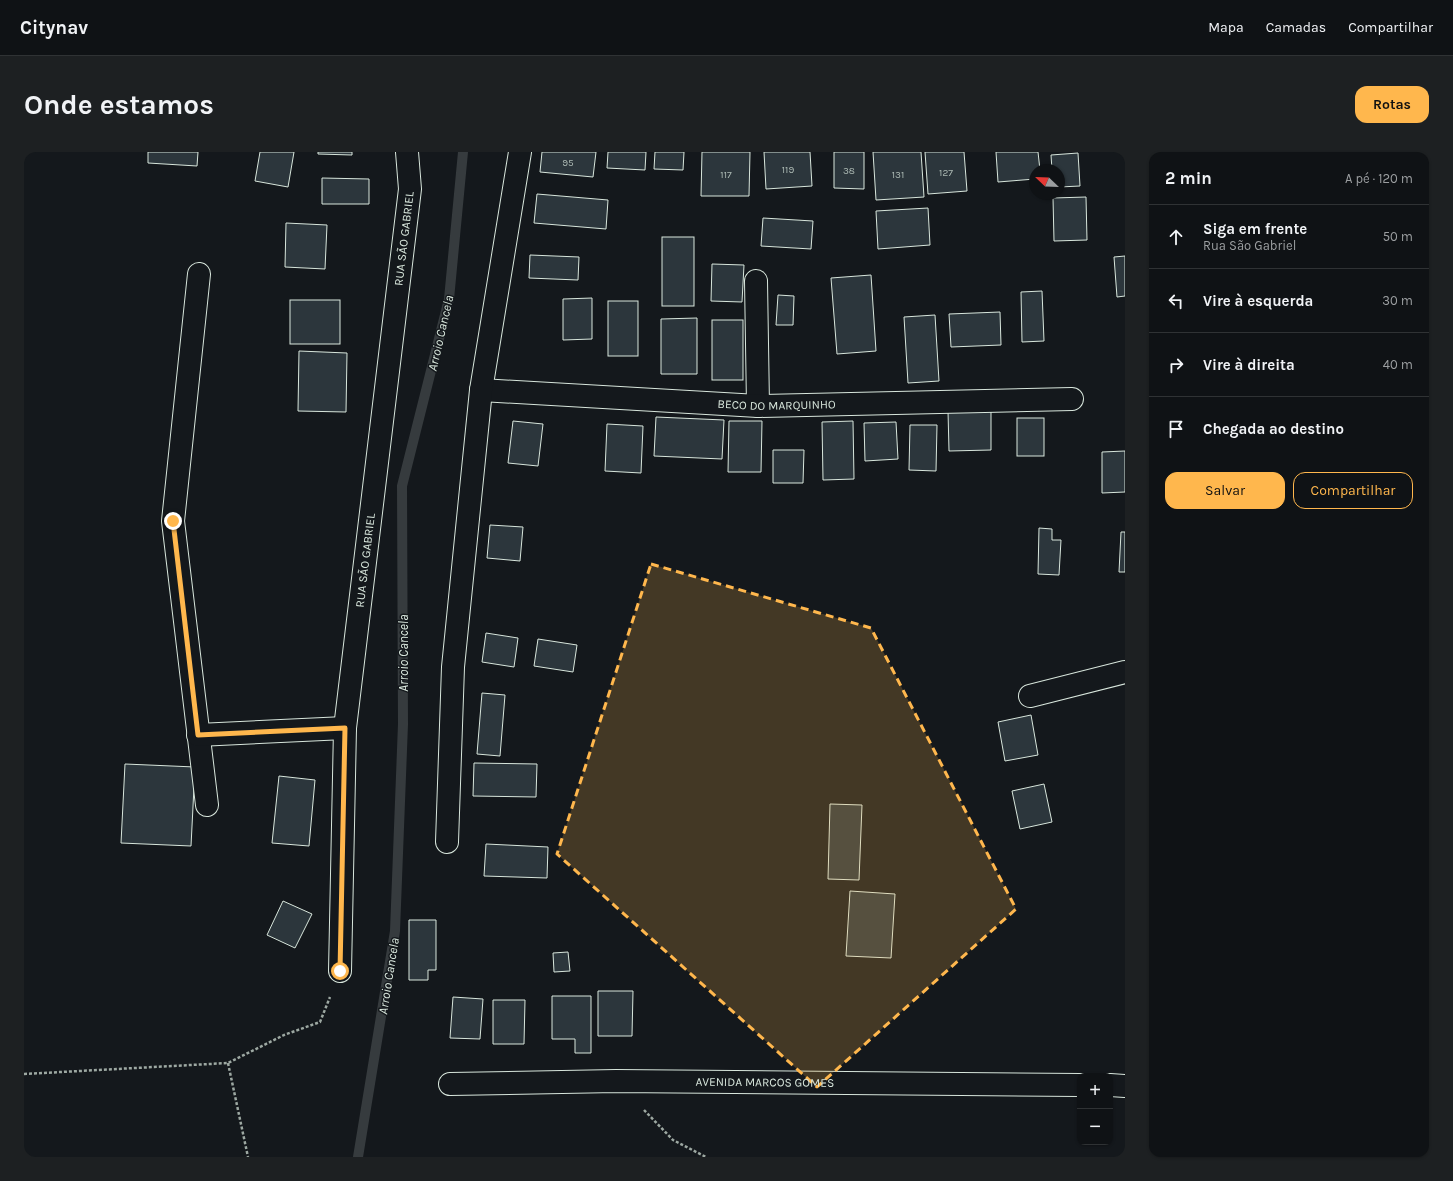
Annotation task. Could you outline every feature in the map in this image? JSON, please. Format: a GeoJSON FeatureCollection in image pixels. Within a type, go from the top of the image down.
{"type":"FeatureCollection","features":[{"type":"Feature","properties":{"kind":"street","name":"RUA SÃO GABRIEL"},"geometry":{"type":"LineString","coordinates":[[340,971],[345,728],[410,189],[407,152]]}},
{"type":"Feature","properties":{"kind":"street"},"geometry":{"type":"LineString","coordinates":[[447,842],[453,667],[481,390],[520,152]]}},
{"type":"Feature","properties":{"kind":"street"},"geometry":{"type":"LineString","coordinates":[[199,274],[173,521],[207,805]]}},
{"type":"Feature","properties":{"kind":"street"},"geometry":{"type":"LineString","coordinates":[[756,281],[758,406]]}},
{"type":"Feature","properties":{"kind":"street","name":"BECO DO MARQUINHO"},"geometry":{"type":"LineString","coordinates":[[481,390],[758,406],[1072,399]]}},
{"type":"Feature","properties":{"kind":"street"},"geometry":{"type":"LineString","coordinates":[[1030,696],[1125,672]]}},
{"type":"Feature","properties":{"kind":"street"},"geometry":{"type":"LineString","coordinates":[[198,735],[345,728]]}},
{"type":"Feature","properties":{"kind":"street","name":"AVENIDA MARCOS GOMES"},"geometry":{"type":"LineString","coordinates":[[450,1084],[616,1081],[1077,1085]]}},
{"type":"Feature","properties":{"kind":"street"},"geometry":{"type":"LineString","coordinates":[[1113,1086],[1125,1086]]}},
{"type":"Feature","properties":{"kind":"path"},"geometry":{"type":"LineString","coordinates":[[24,1074],[228,1063],[284,1035],[320,1022],[340,971]]}},
{"type":"Feature","properties":{"kind":"path"},"geometry":{"type":"LineString","coordinates":[[228,1063],[248,1157]]}},
{"type":"Feature","properties":{"kind":"path"},"geometry":{"type":"LineString","coordinates":[[616,1081],[673,1140],[706,1157]]}},
{"type":"Feature","properties":{"kind":"highlighted area"},"geometry":{"type":"Polygon","coordinates":[[[651,564],[871,628],[1016,909],[817,1087],[557,854],[651,564]]]}},
{"type":"Feature","properties":{"kind":"building"},"geometry":{"type":"Polygon","coordinates":[[[148,152],[198,152],[197,166],[148,163],[148,152]]]}},
{"type":"Feature","properties":{"kind":"building"},"geometry":{"type":"Polygon","coordinates":[[[260,152],[294,152],[288,187],[255,181],[260,152]]]}},
{"type":"Feature","properties":{"kind":"building"},"geometry":{"type":"Polygon","coordinates":[[[318,152],[352,152],[352,155],[318,154],[318,152]]]}},
{"type":"Feature","properties":{"kind":"building"},"geometry":{"type":"Polygon","coordinates":[[[542,152],[596,152],[593,177],[540,172],[542,152]]]}},
{"type":"Feature","properties":{"kind":"building"},"geometry":{"type":"Polygon","coordinates":[[[608,152],[646,152],[645,170],[607,168],[608,152]]]}},
{"type":"Feature","properties":{"kind":"building"},"geometry":{"type":"Polygon","coordinates":[[[655,152],[684,152],[683,170],[654,169],[655,152]]]}},
{"type":"Feature","properties":{"kind":"building"},"geometry":{"type":"Polygon","coordinates":[[[702,152],[750,152],[749,196],[701,196],[702,152]]]}},
{"type":"Feature","properties":{"kind":"building"},"geometry":{"type":"Polygon","coordinates":[[[764,152],[810,152],[812,186],[766,189],[764,152]]]}},
{"type":"Feature","properties":{"kind":"building"},"geometry":{"type":"Polygon","coordinates":[[[834,152],[864,152],[864,189],[834,188],[834,152]]]}},
{"type":"Feature","properties":{"kind":"building"},"geometry":{"type":"Polygon","coordinates":[[[873,152],[921,152],[924,197],[876,200],[873,152]]]}},
{"type":"Feature","properties":{"kind":"building"},"geometry":{"type":"Polygon","coordinates":[[[925,152],[964,152],[967,191],[928,194],[925,152]]]}},
{"type":"Feature","properties":{"kind":"building"},"geometry":{"type":"Polygon","coordinates":[[[996,152],[1038,152],[1039,164],[1029,164],[1029,179],[998,182],[996,152]]]}},
{"type":"Feature","properties":{"kind":"building"},"geometry":{"type":"Polygon","coordinates":[[[1078,153],[1080,186],[1065,187],[1065,164],[1052,164],[1051,155],[1078,153]]]}},
{"type":"Feature","properties":{"kind":"building"},"geometry":{"type":"Polygon","coordinates":[[[322,178],[369,179],[369,204],[322,204],[322,178]]]}},
{"type":"Feature","properties":{"kind":"building"},"geometry":{"type":"Polygon","coordinates":[[[537,194],[608,200],[606,229],[534,223],[537,194]]]}},
{"type":"Feature","properties":{"kind":"building"},"geometry":{"type":"Polygon","coordinates":[[[1086,197],[1087,240],[1054,241],[1053,200],[1065,200],[1065,198],[1086,197]]]}},
{"type":"Feature","properties":{"kind":"building"},"geometry":{"type":"Polygon","coordinates":[[[928,208],[930,245],[878,249],[876,211],[928,208]]]}},
{"type":"Feature","properties":{"kind":"building"},"geometry":{"type":"Polygon","coordinates":[[[763,218],[813,221],[811,249],[761,246],[763,218]]]}},
{"type":"Feature","properties":{"kind":"building"},"geometry":{"type":"Polygon","coordinates":[[[286,223],[327,225],[325,269],[285,267],[286,223]]]}},
{"type":"Feature","properties":{"kind":"building"},"geometry":{"type":"Polygon","coordinates":[[[662,237],[694,237],[694,306],[662,306],[662,237]]]}},
{"type":"Feature","properties":{"kind":"building"},"geometry":{"type":"Polygon","coordinates":[[[530,255],[579,257],[578,280],[529,278],[530,255]]]}},
{"type":"Feature","properties":{"kind":"building"},"geometry":{"type":"Polygon","coordinates":[[[1125,256],[1125,296],[1117,297],[1114,257],[1125,256]]]}},
{"type":"Feature","properties":{"kind":"building"},"geometry":{"type":"Polygon","coordinates":[[[712,264],[744,265],[742,302],[711,301],[712,264]]]}},
{"type":"Feature","properties":{"kind":"building"},"geometry":{"type":"Polygon","coordinates":[[[871,275],[876,351],[837,354],[831,278],[871,275]]]}},
{"type":"Feature","properties":{"kind":"building"},"geometry":{"type":"Polygon","coordinates":[[[1042,291],[1044,341],[1022,342],[1021,292],[1042,291]]]}},
{"type":"Feature","properties":{"kind":"building"},"geometry":{"type":"Polygon","coordinates":[[[778,295],[794,296],[793,325],[776,325],[778,295]]]}},
{"type":"Feature","properties":{"kind":"building"},"geometry":{"type":"Polygon","coordinates":[[[592,298],[592,339],[563,340],[563,299],[592,298]]]}},
{"type":"Feature","properties":{"kind":"building"},"geometry":{"type":"Polygon","coordinates":[[[290,300],[340,300],[340,344],[290,344],[290,300]]]}},
{"type":"Feature","properties":{"kind":"building"},"geometry":{"type":"Polygon","coordinates":[[[608,301],[638,301],[638,356],[608,356],[608,301]]]}},
{"type":"Feature","properties":{"kind":"building"},"geometry":{"type":"Polygon","coordinates":[[[1000,312],[1001,345],[951,347],[949,314],[1000,312]]]}},
{"type":"Feature","properties":{"kind":"building"},"geometry":{"type":"Polygon","coordinates":[[[935,315],[939,381],[908,383],[904,317],[935,315]]]}},
{"type":"Feature","properties":{"kind":"building"},"geometry":{"type":"Polygon","coordinates":[[[697,318],[697,374],[661,374],[661,319],[697,318]]]}},
{"type":"Feature","properties":{"kind":"building"},"geometry":{"type":"Polygon","coordinates":[[[712,320],[743,320],[743,380],[712,380],[712,320]]]}},
{"type":"Feature","properties":{"kind":"building"},"geometry":{"type":"Polygon","coordinates":[[[299,351],[347,353],[346,412],[298,411],[299,351]]]}},
{"type":"Feature","properties":{"kind":"building"},"geometry":{"type":"Polygon","coordinates":[[[991,410],[991,450],[949,451],[948,411],[991,410]]]}},
{"type":"Feature","properties":{"kind":"building"},"geometry":{"type":"Polygon","coordinates":[[[656,417],[724,420],[722,459],[654,456],[656,417]]]}},
{"type":"Feature","properties":{"kind":"building"},"geometry":{"type":"Polygon","coordinates":[[[1017,418],[1044,418],[1044,456],[1017,456],[1017,418]]]}},
{"type":"Feature","properties":{"kind":"building"},"geometry":{"type":"Polygon","coordinates":[[[513,421],[543,424],[538,466],[508,463],[513,421]]]}},
{"type":"Feature","properties":{"kind":"building"},"geometry":{"type":"Polygon","coordinates":[[[729,421],[762,421],[761,472],[728,472],[729,421]]]}},
{"type":"Feature","properties":{"kind":"building"},"geometry":{"type":"Polygon","coordinates":[[[853,421],[854,479],[823,480],[822,422],[853,421]]]}},
{"type":"Feature","properties":{"kind":"building"},"geometry":{"type":"Polygon","coordinates":[[[896,422],[898,459],[865,461],[864,423],[896,422]]]}},
{"type":"Feature","properties":{"kind":"building"},"geometry":{"type":"Polygon","coordinates":[[[607,424],[643,426],[641,473],[605,471],[607,424]]]}},
{"type":"Feature","properties":{"kind":"building"},"geometry":{"type":"Polygon","coordinates":[[[910,425],[937,425],[936,471],[909,470],[910,425]]]}},
{"type":"Feature","properties":{"kind":"building"},"geometry":{"type":"Polygon","coordinates":[[[773,450],[804,450],[803,483],[773,483],[773,450]]]}},
{"type":"Feature","properties":{"kind":"building"},"geometry":{"type":"Polygon","coordinates":[[[1125,451],[1125,492],[1102,493],[1102,452],[1125,451]]]}},
{"type":"Feature","properties":{"kind":"building"},"geometry":{"type":"Polygon","coordinates":[[[490,525],[523,527],[520,561],[487,558],[490,525]]]}},
{"type":"Feature","properties":{"kind":"building"},"geometry":{"type":"Polygon","coordinates":[[[1039,528],[1052,529],[1052,540],[1061,540],[1059,575],[1038,574],[1039,528]]]}},
{"type":"Feature","properties":{"kind":"building"},"geometry":{"type":"Polygon","coordinates":[[[1121,532],[1125,532],[1125,572],[1119,572],[1121,532]]]}},
{"type":"Feature","properties":{"kind":"building"},"geometry":{"type":"Polygon","coordinates":[[[486,633],[518,638],[514,667],[482,662],[486,633]]]}},
{"type":"Feature","properties":{"kind":"building"},"geometry":{"type":"Polygon","coordinates":[[[538,639],[577,645],[573,672],[534,666],[538,639]]]}},
{"type":"Feature","properties":{"kind":"building"},"geometry":{"type":"Polygon","coordinates":[[[482,693],[505,695],[500,756],[477,754],[482,693]]]}},
{"type":"Feature","properties":{"kind":"building"},"geometry":{"type":"Polygon","coordinates":[[[1031,715],[1038,755],[1005,761],[998,722],[1031,715]]]}},
{"type":"Feature","properties":{"kind":"building"},"geometry":{"type":"Polygon","coordinates":[[[474,763],[537,764],[536,797],[473,796],[474,763]]]}},
{"type":"Feature","properties":{"kind":"building"},"geometry":{"type":"Polygon","coordinates":[[[125,764],[195,767],[191,846],[121,843],[125,764]]]}},
{"type":"Feature","properties":{"kind":"building"},"geometry":{"type":"Polygon","coordinates":[[[279,776],[315,780],[309,846],[272,843],[279,776]]]}},
{"type":"Feature","properties":{"kind":"building"},"geometry":{"type":"Polygon","coordinates":[[[1044,784],[1052,822],[1020,829],[1012,791],[1044,784]]]}},
{"type":"Feature","properties":{"kind":"building"},"geometry":{"type":"Polygon","coordinates":[[[830,804],[862,805],[859,880],[828,879],[830,804]]]}},
{"type":"Feature","properties":{"kind":"building"},"geometry":{"type":"Polygon","coordinates":[[[486,844],[548,847],[547,878],[484,876],[486,844]]]}},
{"type":"Feature","properties":{"kind":"building"},"geometry":{"type":"Polygon","coordinates":[[[850,891],[895,894],[891,958],[846,956],[850,891]]]}},
{"type":"Feature","properties":{"kind":"building"},"geometry":{"type":"Polygon","coordinates":[[[283,901],[312,914],[295,948],[267,935],[283,901]]]}},
{"type":"Feature","properties":{"kind":"building"},"geometry":{"type":"Polygon","coordinates":[[[409,920],[436,920],[436,970],[428,970],[428,980],[409,980],[409,920]]]}},
{"type":"Feature","properties":{"kind":"building"},"geometry":{"type":"Polygon","coordinates":[[[568,952],[570,971],[554,972],[553,953],[568,952]]]}},
{"type":"Feature","properties":{"kind":"building"},"geometry":{"type":"Polygon","coordinates":[[[598,991],[633,991],[632,1036],[598,1036],[598,991]]]}},
{"type":"Feature","properties":{"kind":"building"},"geometry":{"type":"Polygon","coordinates":[[[552,996],[591,996],[591,1053],[575,1053],[575,1039],[552,1039],[552,996]]]}},
{"type":"Feature","properties":{"kind":"building"},"geometry":{"type":"Polygon","coordinates":[[[453,997],[483,999],[480,1039],[450,1038],[453,997]]]}},
{"type":"Feature","properties":{"kind":"building"},"geometry":{"type":"Polygon","coordinates":[[[493,1000],[525,1000],[524,1044],[493,1044],[493,1000]]]}},
{"type":"Feature","properties":{"kind":"waterway","name":"Arroio Cancela"},"geometry":{"type":"LineString","coordinates":[[358,1157],[395,931],[403,724],[402,486],[449,299],[463,152]]}},
{"type":"Feature","properties":{"kind":"route"},"geometry":{"type":"LineString","coordinates":[[173,521],[198,735],[345,728],[340,971]]}}]}
